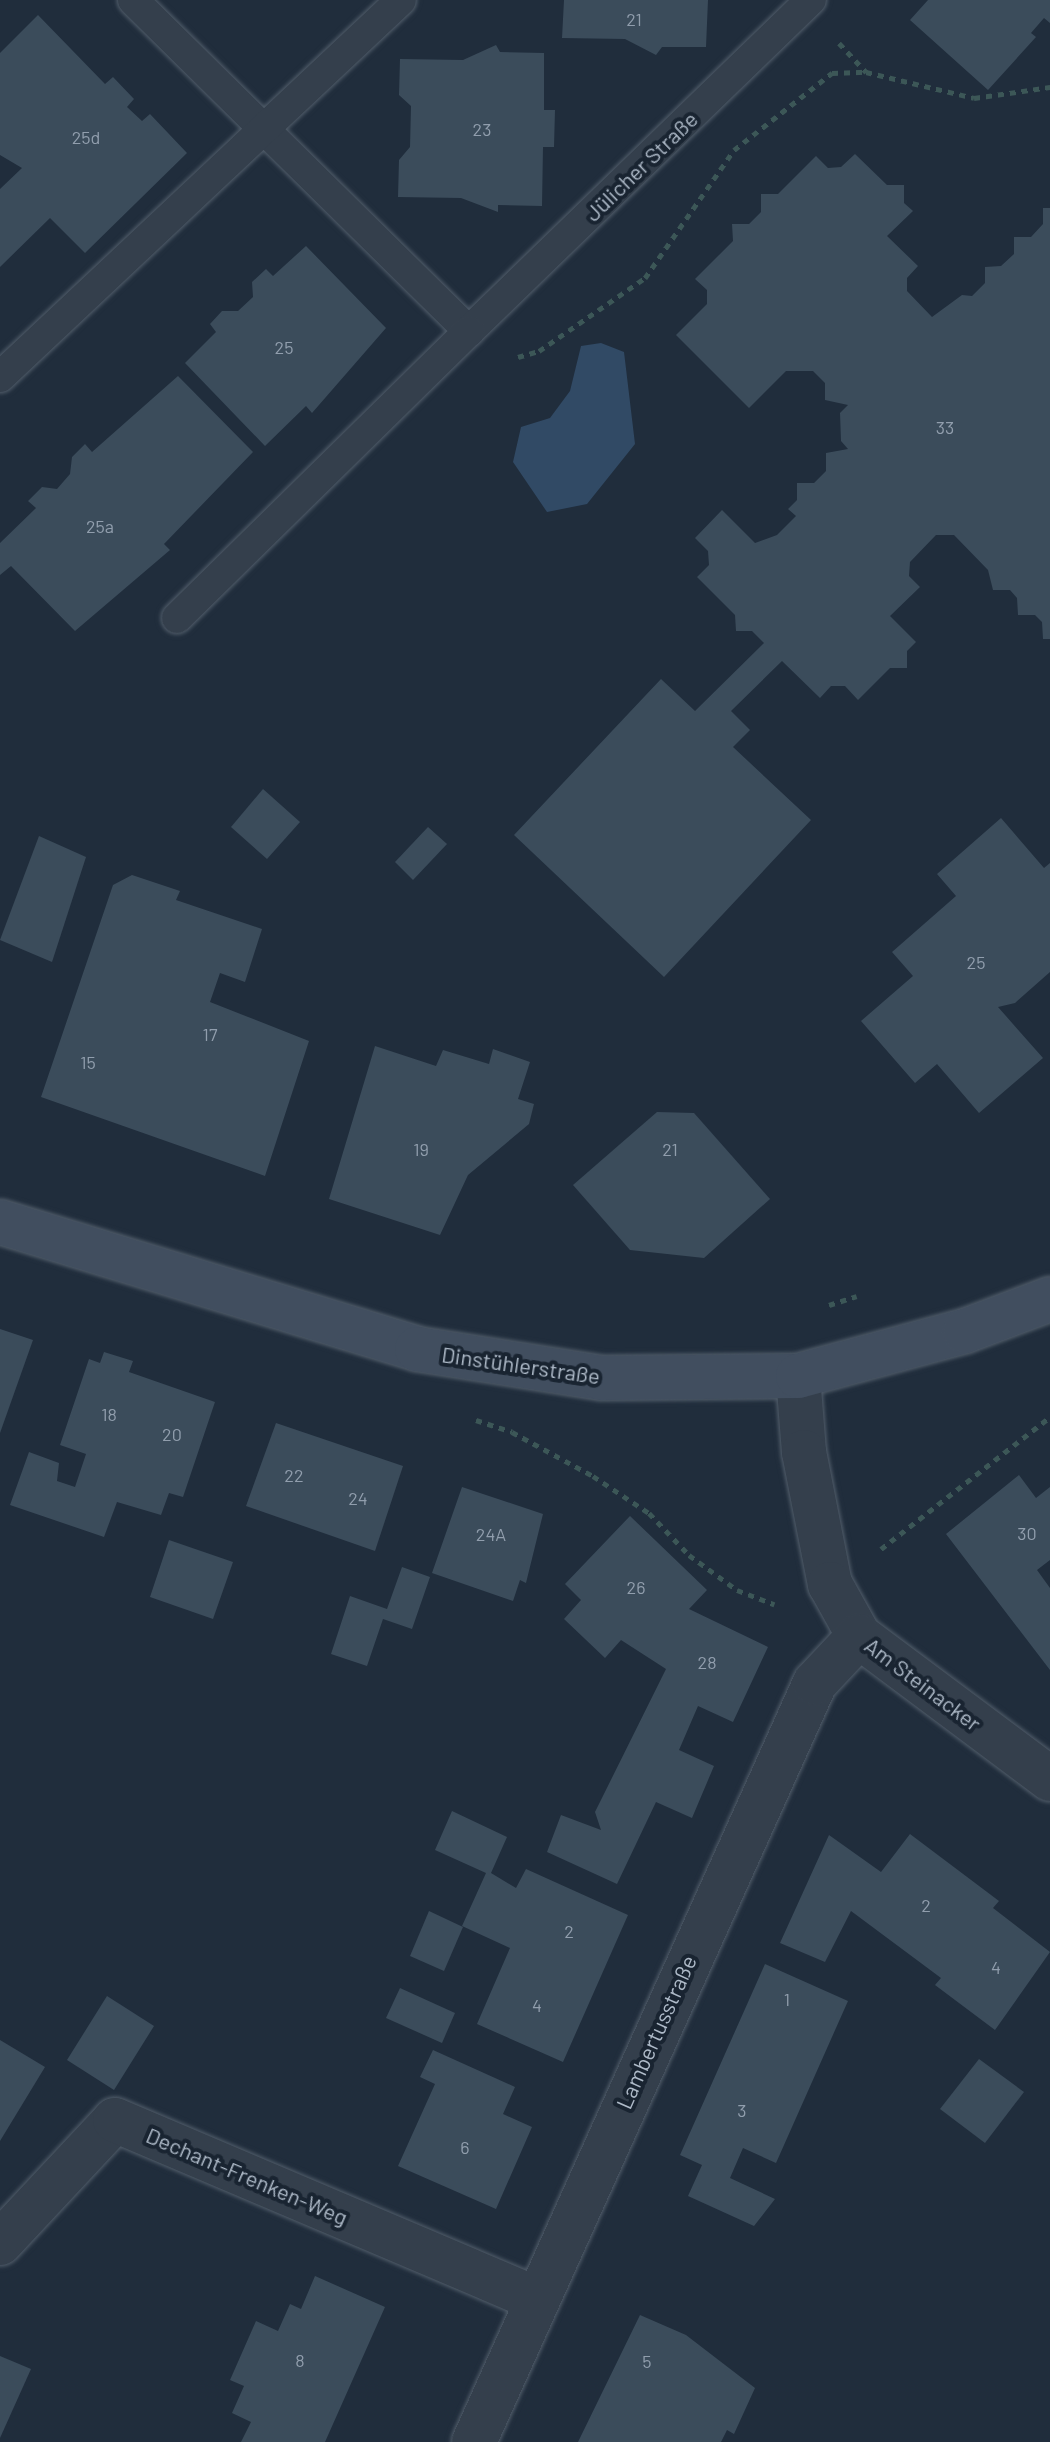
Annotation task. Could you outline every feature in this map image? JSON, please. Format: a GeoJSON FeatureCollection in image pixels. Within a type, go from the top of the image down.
{"type":"FeatureCollection","features":[{"type":"Feature","properties":{"kind":"main road","name":"Dinstühlerstraße"},"geometry":{"type":"LineString","coordinates":[[0,1222],[417,1349],[602,1378],[798,1376],[965,1331],[1050,1299]]}},
{"type":"Feature","properties":{"kind":"street","name":"Am Steinacker"},"geometry":{"type":"LineString","coordinates":[[798,1376],[804,1452],[830,1584],[859,1636],[1050,1779]]}},
{"type":"Feature","properties":{"kind":"street","name":"Lambertusstraße"},"geometry":{"type":"LineString","coordinates":[[474,2442],[535,2298],[815,1683],[859,1636]]}},
{"type":"Feature","properties":{"kind":"street","name":"Dechant-Frenken-Weg"},"geometry":{"type":"LineString","coordinates":[[0,2243],[115,2120],[535,2298]]}},
{"type":"Feature","properties":{"kind":"lane"},"geometry":{"type":"LineString","coordinates":[[133,0],[469,331]]}},
{"type":"Feature","properties":{"kind":"lane"},"geometry":{"type":"LineString","coordinates":[[0,377],[261,125],[401,0]]}},
{"type":"Feature","properties":{"kind":"lane","name":"Jülicher Straße"},"geometry":{"type":"LineString","coordinates":[[177,618],[811,0]]}},
{"type":"Feature","properties":{"kind":"path"},"geometry":{"type":"LineString","coordinates":[[510,359],[539,351],[645,278],[734,150],[832,73],[866,72],[974,98],[1050,87]]}},
{"type":"Feature","properties":{"kind":"path"},"geometry":{"type":"LineString","coordinates":[[824,1307],[865,1294]]}},
{"type":"Feature","properties":{"kind":"path"},"geometry":{"type":"LineString","coordinates":[[472,1419],[512,1432],[593,1476],[649,1513],[689,1555],[737,1590],[778,1605],[830,1584],[1050,1417]]}},
{"type":"Feature","properties":{"kind":"water"},"geometry":{"type":"Polygon","coordinates":[[[601,343],[624,352],[635,444],[587,504],[547,512],[513,462],[521,427],[550,418],[570,391],[581,346],[601,343]]]}},
{"type":"Feature","properties":{"kind":"building"},"geometry":{"type":"Polygon","coordinates":[[[564,0],[708,0],[706,47],[662,47],[656,55],[625,39],[562,38],[564,0]]]}},
{"type":"Feature","properties":{"kind":"building"},"geometry":{"type":"Polygon","coordinates":[[[928,0],[1050,0],[1050,23],[1044,18],[1031,33],[1036,37],[988,90],[910,20],[928,0]]]}},
{"type":"Feature","properties":{"kind":"building"},"geometry":{"type":"Polygon","coordinates":[[[38,15],[105,84],[113,77],[134,99],[127,107],[142,121],[150,114],[187,153],[85,253],[50,218],[0,267],[0,189],[22,168],[0,155],[0,53],[38,15]]]}},
{"type":"Feature","properties":{"kind":"building"},"geometry":{"type":"Polygon","coordinates":[[[496,45],[500,52],[544,53],[544,110],[555,110],[554,147],[543,147],[542,206],[498,205],[498,212],[461,198],[398,197],[399,160],[410,147],[411,106],[399,95],[400,59],[463,60],[496,45]]]}},
{"type":"Feature","properties":{"kind":"building"},"geometry":{"type":"Polygon","coordinates":[[[855,154],[887,185],[904,185],[904,203],[913,211],[887,236],[918,266],[907,278],[907,291],[932,317],[962,295],[972,296],[985,283],[985,267],[1001,266],[1014,254],[1014,237],[1031,237],[1043,224],[1043,208],[1050,208],[1050,639],[1043,639],[1042,622],[1035,615],[1018,615],[1017,598],[1010,590],[993,590],[988,570],[954,535],[936,535],[910,562],[909,576],[920,587],[890,616],[916,642],[907,651],[907,668],[890,668],[858,700],[845,686],[831,686],[820,698],[782,661],[731,711],[750,730],[733,747],[811,820],[664,977],[514,835],[661,679],[695,711],[764,643],[752,631],[736,631],[735,615],[697,577],[709,565],[708,551],[695,538],[722,510],[755,543],[777,535],[796,516],[788,509],[797,500],[797,483],[814,483],[826,471],[826,453],[848,449],[841,441],[840,413],[848,405],[825,400],[825,383],[813,371],[786,371],[749,408],[676,335],[707,304],[707,290],[695,279],[733,241],[732,224],[749,224],[761,212],[761,194],[778,194],[816,156],[828,168],[841,167],[855,154]]]}},
{"type":"Feature","properties":{"kind":"building"},"geometry":{"type":"Polygon","coordinates":[[[306,246],[386,328],[312,413],[306,406],[265,446],[185,363],[216,332],[210,324],[222,311],[238,311],[253,297],[252,282],[266,269],[273,276],[306,246]]]}},
{"type":"Feature","properties":{"kind":"building"},"geometry":{"type":"Polygon","coordinates":[[[178,376],[253,452],[164,544],[170,550],[75,631],[11,566],[0,575],[0,543],[36,508],[28,501],[42,487],[57,489],[70,474],[72,457],[85,444],[92,452],[178,376]]]}},
{"type":"Feature","properties":{"kind":"building"},"geometry":{"type":"Polygon","coordinates":[[[263,789],[300,822],[267,859],[231,827],[263,789]]]}},
{"type":"Feature","properties":{"kind":"building"},"geometry":{"type":"Polygon","coordinates":[[[1001,818],[1044,868],[1050,863],[1050,972],[1015,1003],[998,1007],[1043,1058],[979,1113],[937,1064],[915,1083],[861,1021],[913,976],[892,952],[956,896],[937,874],[1001,818]]]}},
{"type":"Feature","properties":{"kind":"building"},"geometry":{"type":"Polygon","coordinates":[[[428,827],[447,844],[413,880],[395,862],[428,827]]]}},
{"type":"Feature","properties":{"kind":"building"},"geometry":{"type":"Polygon","coordinates":[[[39,836],[86,857],[52,962],[0,940],[39,836]]]}},
{"type":"Feature","properties":{"kind":"building"},"geometry":{"type":"Polygon","coordinates":[[[132,875],[180,891],[176,900],[262,929],[245,982],[220,973],[210,1002],[309,1041],[265,1176],[41,1097],[113,885],[132,875]]]}},
{"type":"Feature","properties":{"kind":"building"},"geometry":{"type":"Polygon","coordinates":[[[375,1046],[436,1066],[443,1050],[489,1064],[493,1049],[530,1062],[518,1099],[534,1104],[529,1124],[468,1175],[440,1235],[329,1199],[375,1046]]]}},
{"type":"Feature","properties":{"kind":"building"},"geometry":{"type":"Polygon","coordinates":[[[657,1112],[694,1113],[770,1199],[704,1258],[630,1250],[573,1185],[657,1112]]]}},
{"type":"Feature","properties":{"kind":"building"},"geometry":{"type":"Polygon","coordinates":[[[0,1329],[33,1340],[0,1433],[0,1329]]]}},
{"type":"Feature","properties":{"kind":"building"},"geometry":{"type":"Polygon","coordinates":[[[104,1352],[133,1361],[129,1372],[215,1402],[183,1497],[169,1493],[161,1515],[117,1502],[104,1537],[10,1505],[29,1452],[59,1463],[57,1481],[75,1487],[86,1454],[60,1445],[89,1359],[100,1363],[104,1352]]]}},
{"type":"Feature","properties":{"kind":"building"},"geometry":{"type":"Polygon","coordinates":[[[276,1423],[403,1466],[375,1551],[246,1506],[276,1423]]]}},
{"type":"Feature","properties":{"kind":"building"},"geometry":{"type":"Polygon","coordinates":[[[1019,1475],[1036,1498],[1050,1487],[1050,1560],[1037,1570],[1050,1588],[1050,1670],[946,1534],[1019,1475]]]}},
{"type":"Feature","properties":{"kind":"building"},"geometry":{"type":"Polygon","coordinates":[[[462,1487],[543,1514],[526,1583],[520,1580],[513,1601],[432,1573],[462,1487]]]}},
{"type":"Feature","properties":{"kind":"building"},"geometry":{"type":"Polygon","coordinates":[[[630,1516],[707,1590],[689,1609],[768,1647],[733,1722],[698,1706],[679,1750],[714,1766],[692,1818],[656,1802],[617,1884],[547,1852],[561,1815],[601,1830],[595,1812],[666,1669],[621,1640],[605,1658],[564,1619],[581,1600],[565,1584],[630,1516]]]}},
{"type":"Feature","properties":{"kind":"building"},"geometry":{"type":"Polygon","coordinates":[[[169,1540],[233,1562],[213,1619],[150,1597],[169,1540]]]}},
{"type":"Feature","properties":{"kind":"building"},"geometry":{"type":"Polygon","coordinates":[[[402,1567],[430,1577],[412,1629],[383,1619],[367,1666],[331,1654],[350,1596],[387,1609],[402,1567]]]}},
{"type":"Feature","properties":{"kind":"building"},"geometry":{"type":"Polygon","coordinates":[[[452,1811],[507,1837],[491,1873],[516,1888],[526,1869],[628,1915],[563,2062],[477,2024],[510,1948],[462,1926],[486,1873],[435,1850],[452,1811]]]}},
{"type":"Feature","properties":{"kind":"building"},"geometry":{"type":"Polygon","coordinates":[[[910,1834],[999,1901],[993,1908],[1050,1952],[995,2030],[935,1985],[941,1978],[851,1911],[825,1962],[780,1943],[829,1835],[881,1872],[910,1834]]]}},
{"type":"Feature","properties":{"kind":"building"},"geometry":{"type":"Polygon","coordinates":[[[429,1911],[463,1927],[444,1971],[410,1956],[429,1911]]]}},
{"type":"Feature","properties":{"kind":"building"},"geometry":{"type":"Polygon","coordinates":[[[765,1964],[848,2001],[776,2163],[743,2148],[730,2178],[775,2199],[754,2226],[688,2196],[702,2165],[680,2155],[765,1964]]]}},
{"type":"Feature","properties":{"kind":"building"},"geometry":{"type":"Polygon","coordinates":[[[400,1988],[455,2013],[442,2043],[386,2018],[400,1988]]]}},
{"type":"Feature","properties":{"kind":"building"},"geometry":{"type":"Polygon","coordinates":[[[107,1996],[154,2026],[114,2090],[67,2060],[107,1996]]]}},
{"type":"Feature","properties":{"kind":"building"},"geometry":{"type":"Polygon","coordinates":[[[0,2040],[45,2067],[0,2141],[0,2040]]]}},
{"type":"Feature","properties":{"kind":"building"},"geometry":{"type":"Polygon","coordinates":[[[433,2050],[515,2087],[503,2114],[532,2127],[496,2209],[398,2166],[435,2084],[420,2077],[433,2050]]]}},
{"type":"Feature","properties":{"kind":"building"},"geometry":{"type":"Polygon","coordinates":[[[979,2059],[1024,2092],[985,2143],[940,2109],[979,2059]]]}},
{"type":"Feature","properties":{"kind":"building"},"geometry":{"type":"Polygon","coordinates":[[[315,2276],[385,2307],[325,2442],[241,2442],[251,2422],[232,2413],[244,2386],[230,2380],[256,2321],[278,2331],[290,2304],[301,2309],[315,2276]]]}},
{"type":"Feature","properties":{"kind":"building"},"geometry":{"type":"Polygon","coordinates":[[[640,2315],[686,2335],[755,2388],[734,2434],[727,2430],[721,2442],[578,2442],[640,2315]]]}},
{"type":"Feature","properties":{"kind":"building"},"geometry":{"type":"Polygon","coordinates":[[[0,2356],[31,2369],[0,2438],[0,2356]]]}}]}
